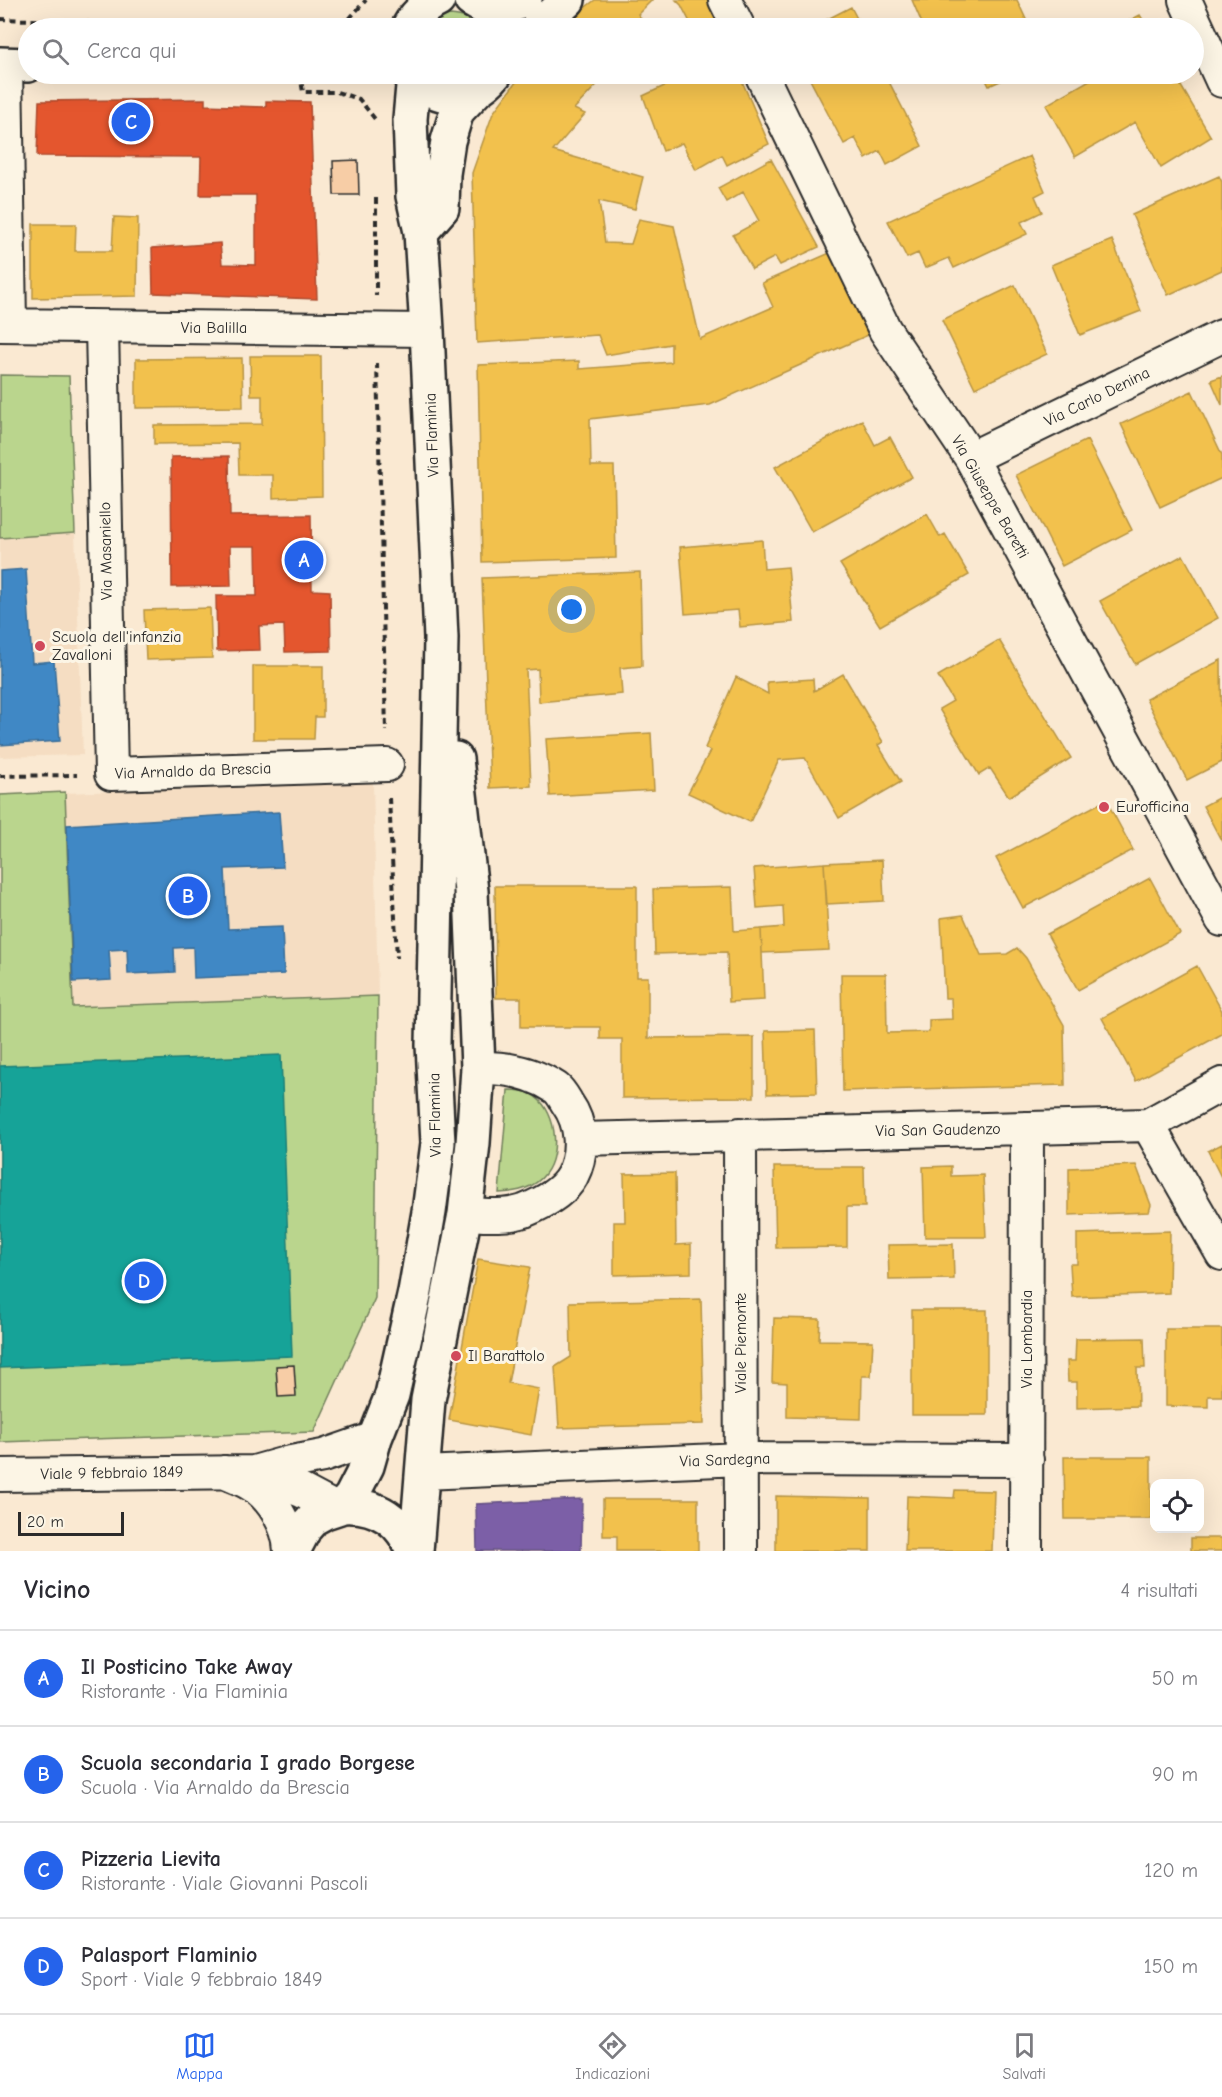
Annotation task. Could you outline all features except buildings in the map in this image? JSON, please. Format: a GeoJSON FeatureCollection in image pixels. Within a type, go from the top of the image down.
{"type":"FeatureCollection","features":[{"type":"Feature","properties":{"kind":"street"},"geometry":{"type":"LineString","coordinates":[[414,18],[424,8],[438,0]]}},
{"type":"Feature","properties":{"kind":"street"},"geometry":{"type":"LineString","coordinates":[[486,13],[525,0]]}},
{"type":"Feature","properties":{"kind":"street"},"geometry":{"type":"LineString","coordinates":[[549,18],[568,0]]}},
{"type":"Feature","properties":{"kind":"street"},"geometry":{"type":"LineString","coordinates":[[725,0],[734,18]]}},
{"type":"Feature","properties":{"kind":"street"},"geometry":{"type":"LineString","coordinates":[[1185,0],[1193,18]]}},
{"type":"Feature","properties":{"kind":"street"},"geometry":{"type":"LineString","coordinates":[[1204,42],[1222,81]]}},
{"type":"Feature","properties":{"kind":"street"},"geometry":{"type":"LineString","coordinates":[[5,325],[12,64]]}},
{"type":"Feature","properties":{"kind":"street","name":"Via Flaminia"},"geometry":{"type":"LineString","coordinates":[[292,1551],[305,1528],[314,1518],[338,1507],[351,1497],[367,1466],[392,1395],[415,1292],[438,1143],[433,1044],[441,638],[421,232],[413,186],[410,119],[412,84]]}},
{"type":"Feature","properties":{"kind":"street"},"geometry":{"type":"LineString","coordinates":[[422,84],[436,92],[450,95],[464,95],[482,84]]}},
{"type":"Feature","properties":{"kind":"street"},"geometry":{"type":"LineString","coordinates":[[421,232],[442,208],[443,174],[448,141],[457,111],[485,84]]}},
{"type":"Feature","properties":{"kind":"street","name":"Via Giuseppe Baretti"},"geometry":{"type":"LineString","coordinates":[[766,84],[885,330],[971,458],[1222,920]]}},
{"type":"Feature","properties":{"kind":"street","name":"Via Balilla"},"geometry":{"type":"LineString","coordinates":[[5,325],[427,330]]}},
{"type":"Feature","properties":{"kind":"street","name":"Via Masaniello"},"geometry":{"type":"LineString","coordinates":[[102,327],[111,774]]}},
{"type":"Feature","properties":{"kind":"street","name":"Via Carlo Denina"},"geometry":{"type":"LineString","coordinates":[[971,458],[1222,336]]}},
{"type":"Feature","properties":{"kind":"street","name":"Via Flaminia"},"geometry":{"type":"LineString","coordinates":[[415,1551],[428,1400],[465,1214],[478,1068],[471,891],[441,638]]}},
{"type":"Feature","properties":{"kind":"street","name":"Via Arnaldo da Brescia"},"geometry":{"type":"LineString","coordinates":[[111,774],[387,765]]}},
{"type":"Feature","properties":{"kind":"street"},"geometry":{"type":"LineString","coordinates":[[465,1214],[490,1216],[523,1211],[548,1199],[571,1177],[578,1160],[580,1139],[576,1115],[558,1090],[528,1073],[499,1068],[478,1068]]}},
{"type":"Feature","properties":{"kind":"street"},"geometry":{"type":"LineString","coordinates":[[1222,1083],[1148,1125],[1222,1254]]}},
{"type":"Feature","properties":{"kind":"street","name":"Via San Gaudenzo"},"geometry":{"type":"LineString","coordinates":[[580,1139],[1148,1125]]}},
{"type":"Feature","properties":{"kind":"street","name":"Via Lombardia"},"geometry":{"type":"LineString","coordinates":[[1026,1551],[1027,1128]]}},
{"type":"Feature","properties":{"kind":"street","name":"Viale Piemonte"},"geometry":{"type":"LineString","coordinates":[[740,1134],[741,1551]]}},
{"type":"Feature","properties":{"kind":"street","name":"Viale 9 febbraio 1849"},"geometry":{"type":"LineString","coordinates":[[0,1476],[254,1472],[323,1456],[375,1438]]}},
{"type":"Feature","properties":{"kind":"street","name":"Via Sardegna"},"geometry":{"type":"LineString","coordinates":[[423,1473],[741,1459],[1027,1460]]}},
{"type":"Feature","properties":{"kind":"street","name":"Viale 9 febbraio 1849"},"geometry":{"type":"LineString","coordinates":[[223,1471],[251,1484],[270,1501],[282,1522],[292,1551]]}},
{"type":"Feature","properties":{"kind":"street","name":"Viale 9 febbraio 1849"},"geometry":{"type":"LineString","coordinates":[[254,1472],[338,1507]]}},
{"type":"Feature","properties":{"kind":"street"},"geometry":{"type":"LineString","coordinates":[[338,1507],[365,1506],[388,1516],[400,1527],[415,1551]]}},
{"type":"Feature","properties":{"kind":"path"},"geometry":{"type":"LineString","coordinates":[[351,18],[366,0]]}},
{"type":"Feature","properties":{"kind":"path"},"geometry":{"type":"LineString","coordinates":[[0,19],[18,20]]}},
{"type":"Feature","properties":{"kind":"path","name":"Via Arnaldo da Brescia"},"geometry":{"type":"LineString","coordinates":[[0,776],[111,774]]}},
{"type":"Feature","properties":{"kind":"shaded area","name":"Scuola dell'infanzia Zavalloni"},"geometry":{"type":"Polygon","coordinates":[[[75,533],[83,755],[0,757],[0,538],[75,533]]]}},
{"type":"Feature","properties":{"kind":"shaded area"},"geometry":{"type":"Polygon","coordinates":[[[373,783],[378,996],[0,1009],[0,795],[373,783]]]}},
{"type":"Feature","properties":{"kind":"green space"},"geometry":{"type":"Polygon","coordinates":[[[450,15],[466,18],[440,18],[450,15]]]}},
{"type":"Feature","properties":{"kind":"green space"},"geometry":{"type":"Polygon","coordinates":[[[0,375],[69,376],[75,533],[0,538],[0,375]]]}},
{"type":"Feature","properties":{"kind":"green space"},"geometry":{"type":"Polygon","coordinates":[[[65,792],[73,1007],[378,996],[375,1298],[314,1432],[0,1442],[0,795],[65,792]]]}},
{"type":"Feature","properties":{"kind":"green space"},"geometry":{"type":"Polygon","coordinates":[[[508,1090],[531,1094],[546,1109],[554,1131],[554,1154],[545,1174],[536,1183],[524,1189],[499,1193],[508,1090]]]}},
{"type":"Feature","properties":{"kind":"place","name":"Pizzeria Lievita"},"geometry":{"type":"Point","coordinates":[131,122]}},
{"type":"Feature","properties":{"kind":"place","name":"Il Posticino Take Away"},"geometry":{"type":"Point","coordinates":[304,560]}},
{"type":"Feature","properties":{"kind":"place","name":"Scuola dell'infanzia Zavalloni"},"geometry":{"type":"Point","coordinates":[40,646]}},
{"type":"Feature","properties":{"kind":"place","name":"Eurofficina"},"geometry":{"type":"Point","coordinates":[1104,807]}},
{"type":"Feature","properties":{"kind":"place","name":"Scuola secondaria I grado Borgese"},"geometry":{"type":"Point","coordinates":[188,896]}},
{"type":"Feature","properties":{"kind":"place","name":"Palasport Flaminio"},"geometry":{"type":"Point","coordinates":[144,1281]}},
{"type":"Feature","properties":{"kind":"place","name":"Il Barattolo"},"geometry":{"type":"Point","coordinates":[456,1356]}}]}
